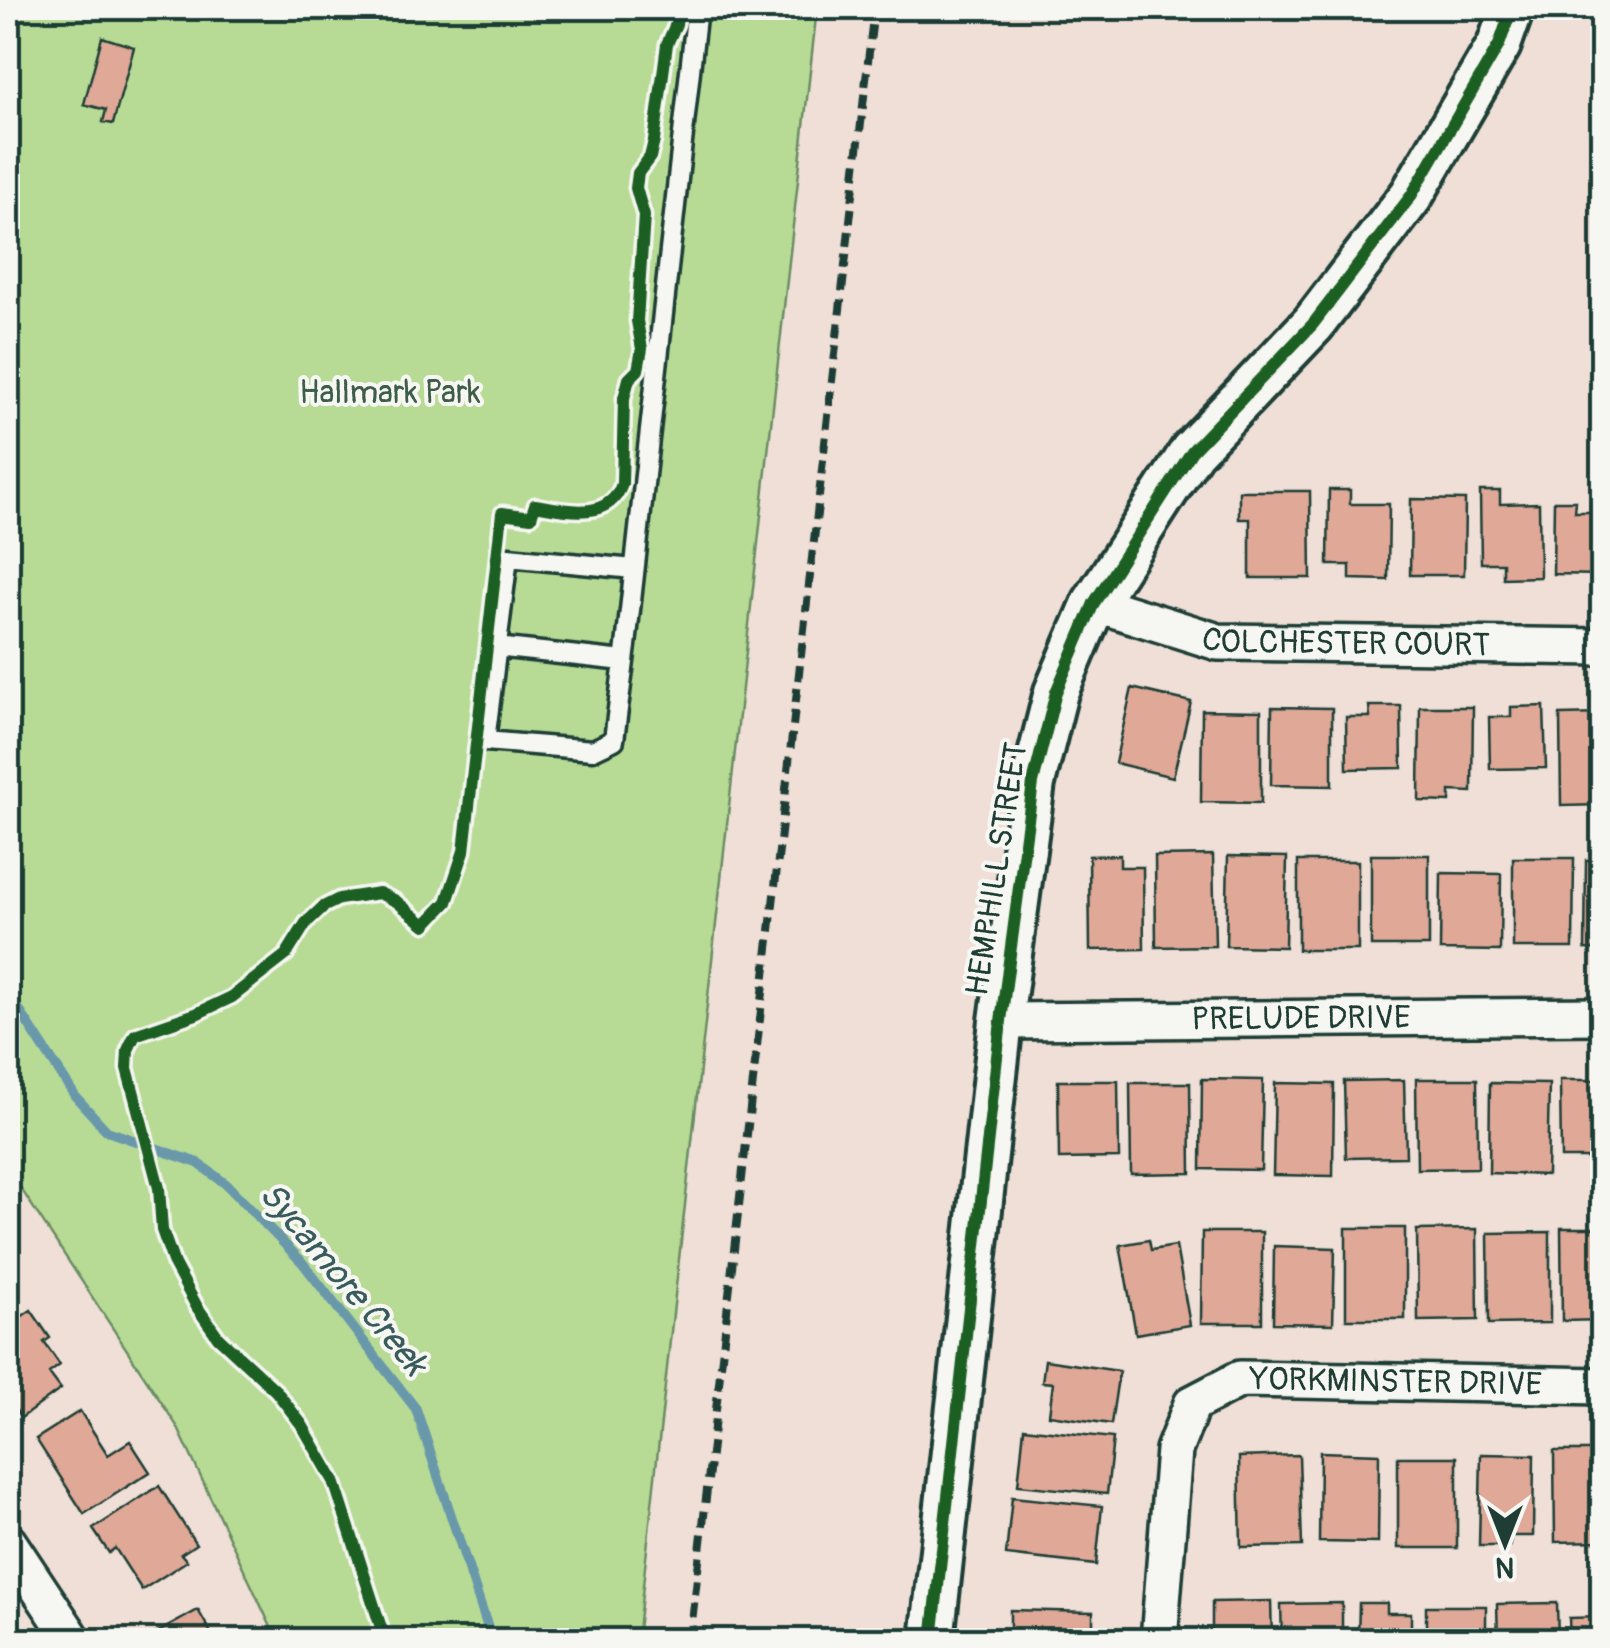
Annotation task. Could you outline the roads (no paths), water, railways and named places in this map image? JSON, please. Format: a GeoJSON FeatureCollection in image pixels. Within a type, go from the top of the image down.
{"type":"FeatureCollection","features":[{"type":"Feature","properties":{"kind":"street","name":"HEMPHILL STREET"},"geometry":{"type":"LineString","coordinates":[[932,1640],[1001,1021],[1032,783],[1056,692],[1094,602],[1192,451],[1313,324],[1412,196],[1499,44],[1512,8]]}},
{"type":"Feature","properties":{"kind":"street","name":"COLCHESTER COURT"},"geometry":{"type":"LineString","coordinates":[[1094,602],[1218,642],[1602,646]]}},
{"type":"Feature","properties":{"kind":"street","name":"PRELUDE DRIVE"},"geometry":{"type":"LineString","coordinates":[[1001,1021],[1602,1016]]}},
{"type":"Feature","properties":{"kind":"street","name":"YORKMINSTER DRIVE"},"geometry":{"type":"LineString","coordinates":[[1158,1640],[1174,1450],[1192,1404],[1240,1379],[1602,1386]]}},
{"type":"Feature","properties":{"kind":"street"},"geometry":{"type":"LineString","coordinates":[[8,1542],[73,1640]]}},
{"type":"Feature","properties":{"kind":"lane"},"geometry":{"type":"LineString","coordinates":[[634,569],[508,557],[484,741],[593,750],[614,740],[624,662],[697,8]]}},
{"type":"Feature","properties":{"kind":"lane"},"geometry":{"type":"LineString","coordinates":[[496,647],[624,662]]}},
{"type":"Feature","properties":{"kind":"waterway","name":"Sycamore Creek"},"geometry":{"type":"LineString","coordinates":[[8,993],[75,1096],[107,1131],[198,1163],[226,1184],[302,1262],[416,1409],[492,1640]]}},
{"type":"Feature","properties":{"kind":"railway"},"geometry":{"type":"LineString","coordinates":[[690,1640],[874,8]]}},
{"type":"Feature","properties":{"kind":"park label","name":"Hallmark Park"},"geometry":{"type":"Point","coordinates":[390,393]}}]}
